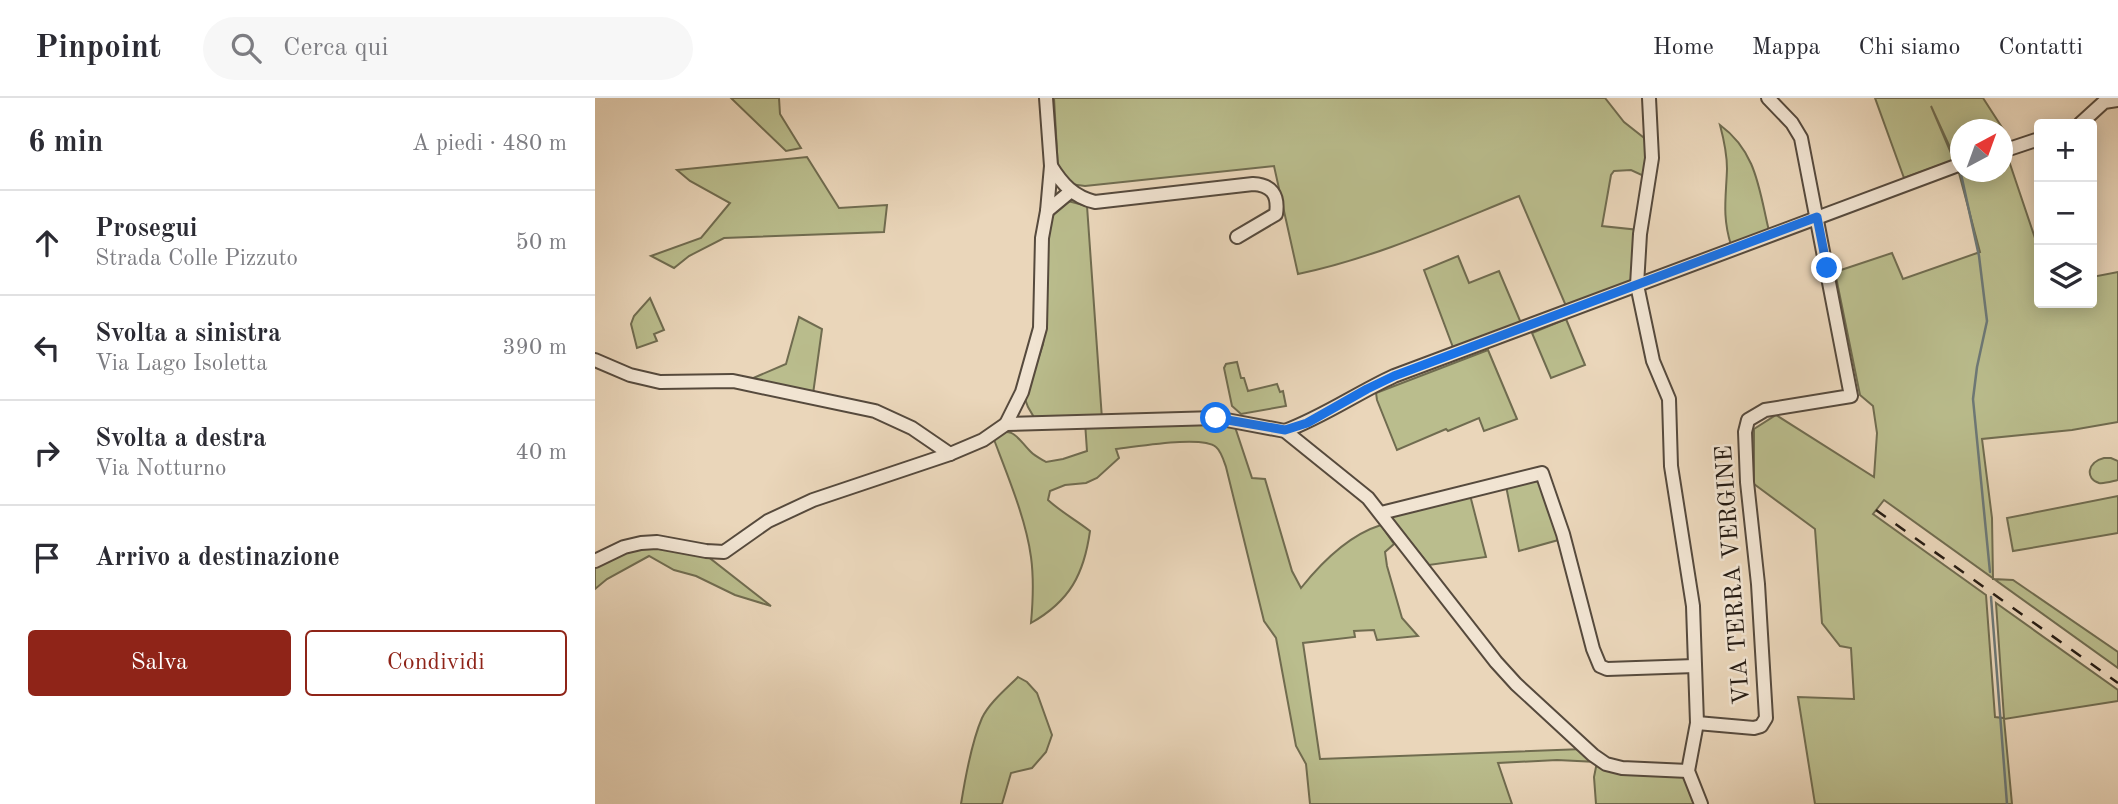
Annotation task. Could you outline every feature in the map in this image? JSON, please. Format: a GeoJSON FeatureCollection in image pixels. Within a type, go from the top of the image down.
{"type":"FeatureCollection","features":[{"type":"Feature","properties":{"kind":"street"},"geometry":{"type":"LineString","coordinates":[[595,561],[624,547],[641,543],[657,542],[723,552],[768,521],[813,500],[950,454],[983,440],[1006,424],[1022,393],[1040,328],[1042,238],[1051,166],[1046,98]]}},
{"type":"Feature","properties":{"kind":"street"},"geometry":{"type":"LineString","coordinates":[[1649,98],[1652,158],[1640,234],[1637,285],[1653,361],[1669,399],[1671,466],[1693,606],[1696,723],[1688,771],[1701,804]]}},
{"type":"Feature","properties":{"kind":"street"},"geometry":{"type":"LineString","coordinates":[[1767,98],[1792,122],[1801,138],[1817,217]]}},
{"type":"Feature","properties":{"kind":"street"},"geometry":{"type":"LineString","coordinates":[[2082,119],[2101,98]]}},
{"type":"Feature","properties":{"kind":"street"},"geometry":{"type":"LineString","coordinates":[[2084,119],[2104,102],[2118,100]]}},
{"type":"Feature","properties":{"kind":"street"},"geometry":{"type":"LineString","coordinates":[[2013,148],[2034,141]]}},
{"type":"Feature","properties":{"kind":"street"},"geometry":{"type":"LineString","coordinates":[[1051,166],[1071,191],[1095,202],[1252,184],[1267,185],[1274,197],[1276,214],[1237,237]]}},
{"type":"Feature","properties":{"kind":"street"},"geometry":{"type":"LineString","coordinates":[[1006,424],[1216,418],[1285,430],[1307,423],[1394,376],[1950,168]]}},
{"type":"Feature","properties":{"kind":"street"},"geometry":{"type":"LineString","coordinates":[[1047,211],[1071,191]]}},
{"type":"Feature","properties":{"kind":"street","name":"VIA TERRA VERGINE"},"geometry":{"type":"LineString","coordinates":[[1696,723],[1753,728],[1761,726],[1766,718],[1758,584],[1747,482],[1745,432],[1748,420],[1765,410],[1851,396],[1817,217]]}},
{"type":"Feature","properties":{"kind":"street"},"geometry":{"type":"LineString","coordinates":[[595,360],[630,376],[660,382],[733,381],[875,411],[912,428],[950,454]]}},
{"type":"Feature","properties":{"kind":"street"},"geometry":{"type":"LineString","coordinates":[[1285,430],[1359,491],[1381,513],[1496,662],[1593,755],[1606,764],[1622,768],[1688,771]]}},
{"type":"Feature","properties":{"kind":"street"},"geometry":{"type":"LineString","coordinates":[[1381,513],[1542,473],[1563,534],[1593,649],[1600,666],[1607,669],[1695,666]]}},
{"type":"Feature","properties":{"kind":"green space"},"geometry":{"type":"Polygon","coordinates":[[[731,98],[779,98],[780,114],[801,148],[786,151],[731,98]]]}},
{"type":"Feature","properties":{"kind":"green space"},"geometry":{"type":"Polygon","coordinates":[[[1054,98],[1605,98],[1624,122],[1648,141],[1646,177],[1631,170],[1614,171],[1611,175],[1602,226],[1639,230],[1634,281],[1566,306],[1519,196],[1383,250],[1298,274],[1274,166],[1085,186],[1070,184],[1058,169],[1054,98]]]}},
{"type":"Feature","properties":{"kind":"green space"},"geometry":{"type":"Polygon","coordinates":[[[1875,98],[1983,98],[1997,119],[1950,119],[1950,147],[1931,106],[1950,151],[1950,161],[1904,178],[1875,98]]]}},
{"type":"Feature","properties":{"kind":"green space"},"geometry":{"type":"Polygon","coordinates":[[[1720,125],[1742,147],[1749,160],[1759,187],[1769,231],[1731,245],[1726,216],[1726,158],[1720,125]]]}},
{"type":"Feature","properties":{"kind":"green space"},"geometry":{"type":"Polygon","coordinates":[[[807,157],[839,208],[887,205],[884,232],[724,238],[689,256],[674,268],[651,256],[701,238],[730,203],[690,181],[677,170],[807,157]]]}},
{"type":"Feature","properties":{"kind":"green space"},"geometry":{"type":"Polygon","coordinates":[[[2013,173],[2034,235],[2034,308],[2097,308],[2097,276],[2118,272],[2118,422],[2072,430],[1982,439],[1992,518],[1993,578],[1884,500],[1873,514],[1986,595],[1995,717],[2004,718],[1996,603],[2118,690],[2118,701],[2004,719],[2012,804],[1815,804],[1798,697],[1854,699],[1851,648],[1840,646],[1822,623],[1815,529],[1754,484],[1754,429],[1776,415],[1874,477],[1877,433],[1873,406],[1860,395],[1835,272],[1892,253],[1903,279],[1980,252],[1961,182],[2013,182],[2013,173]]]}},
{"type":"Feature","properties":{"kind":"green space"},"geometry":{"type":"Polygon","coordinates":[[[1068,201],[1087,206],[1102,419],[1035,419],[1025,399],[1043,344],[1050,217],[1068,201]]]}},
{"type":"Feature","properties":{"kind":"green space"},"geometry":{"type":"Polygon","coordinates":[[[1458,256],[1469,283],[1499,271],[1521,323],[1454,350],[1424,270],[1458,256]]]}},
{"type":"Feature","properties":{"kind":"green space"},"geometry":{"type":"Polygon","coordinates":[[[650,298],[664,330],[654,334],[657,341],[637,348],[631,324],[634,316],[650,298]]]}},
{"type":"Feature","properties":{"kind":"green space"},"geometry":{"type":"Polygon","coordinates":[[[799,317],[822,329],[813,394],[751,379],[786,364],[799,317]]]}},
{"type":"Feature","properties":{"kind":"green space"},"geometry":{"type":"Polygon","coordinates":[[[1566,319],[1585,365],[1551,378],[1532,333],[1566,319]]]}},
{"type":"Feature","properties":{"kind":"green space"},"geometry":{"type":"Polygon","coordinates":[[[1488,350],[1517,419],[1484,431],[1479,418],[1397,450],[1376,393],[1488,350]]]}},
{"type":"Feature","properties":{"kind":"green space"},"geometry":{"type":"Polygon","coordinates":[[[1237,362],[1248,391],[1277,384],[1280,392],[1283,391],[1286,406],[1241,414],[1232,406],[1224,368],[1226,364],[1237,362]]]}},
{"type":"Feature","properties":{"kind":"green space"},"geometry":{"type":"Polygon","coordinates":[[[1216,421],[1234,424],[1252,478],[1265,479],[1292,571],[1301,588],[1337,551],[1369,530],[1381,525],[1394,544],[1385,552],[1387,566],[1402,618],[1418,636],[1377,640],[1374,630],[1354,631],[1355,637],[1303,643],[1320,759],[1583,749],[1597,762],[1557,760],[1498,763],[1512,804],[1310,804],[1306,764],[1296,746],[1276,638],[1264,621],[1224,462],[1218,449],[1209,444],[1183,442],[1116,449],[1119,458],[1097,478],[1050,491],[1048,500],[1090,531],[1084,560],[1073,585],[1056,605],[1031,623],[1033,582],[1029,542],[993,437],[1000,433],[1011,433],[1046,462],[1087,451],[1085,422],[1216,421]]]}},
{"type":"Feature","properties":{"kind":"green space"},"geometry":{"type":"Polygon","coordinates":[[[2104,458],[2118,461],[2118,480],[2101,483],[2091,478],[2091,467],[2104,458]]]}},
{"type":"Feature","properties":{"kind":"green space"},"geometry":{"type":"Polygon","coordinates":[[[1532,479],[1543,482],[1562,539],[1519,551],[1506,486],[1532,479]]]}},
{"type":"Feature","properties":{"kind":"green space"},"geometry":{"type":"Polygon","coordinates":[[[1470,495],[1486,557],[1429,565],[1389,515],[1470,495]]]}},
{"type":"Feature","properties":{"kind":"green space"},"geometry":{"type":"Polygon","coordinates":[[[2118,496],[2118,533],[2013,551],[2007,518],[2118,496]]]}},
{"type":"Feature","properties":{"kind":"green space"},"geometry":{"type":"Polygon","coordinates":[[[671,545],[707,556],[771,606],[735,595],[696,576],[674,570],[649,556],[607,579],[595,589],[595,568],[604,562],[631,551],[671,545]]]}},
{"type":"Feature","properties":{"kind":"green space"},"geometry":{"type":"Polygon","coordinates":[[[1994,579],[2013,580],[2118,652],[2118,668],[1994,579]]]}},
{"type":"Feature","properties":{"kind":"green space"},"geometry":{"type":"Polygon","coordinates":[[[1018,677],[1037,693],[1052,735],[1046,752],[1032,768],[1011,773],[1002,804],[961,804],[972,749],[982,718],[993,702],[1018,677]]]}},
{"type":"Feature","properties":{"kind":"green space"},"geometry":{"type":"Polygon","coordinates":[[[1597,762],[1688,777],[1698,804],[1596,804],[1594,777],[1597,762]]]}},
{"type":"Feature","properties":{"kind":"waterway"},"geometry":{"type":"LineString","coordinates":[[1963,182],[1979,256],[1987,321],[1973,399],[1990,572]]}},
{"type":"Feature","properties":{"kind":"waterway"},"geometry":{"type":"LineString","coordinates":[[1991,597],[2007,804]]}},
{"type":"Feature","properties":{"kind":"railway"},"geometry":{"type":"LineString","coordinates":[[1876,510],[2118,683]]}},
{"type":"Feature","properties":{"kind":"route"},"geometry":{"type":"LineString","coordinates":[[1216,418],[1285,430],[1307,423],[1394,376],[1817,217],[1827,268]]}}]}
